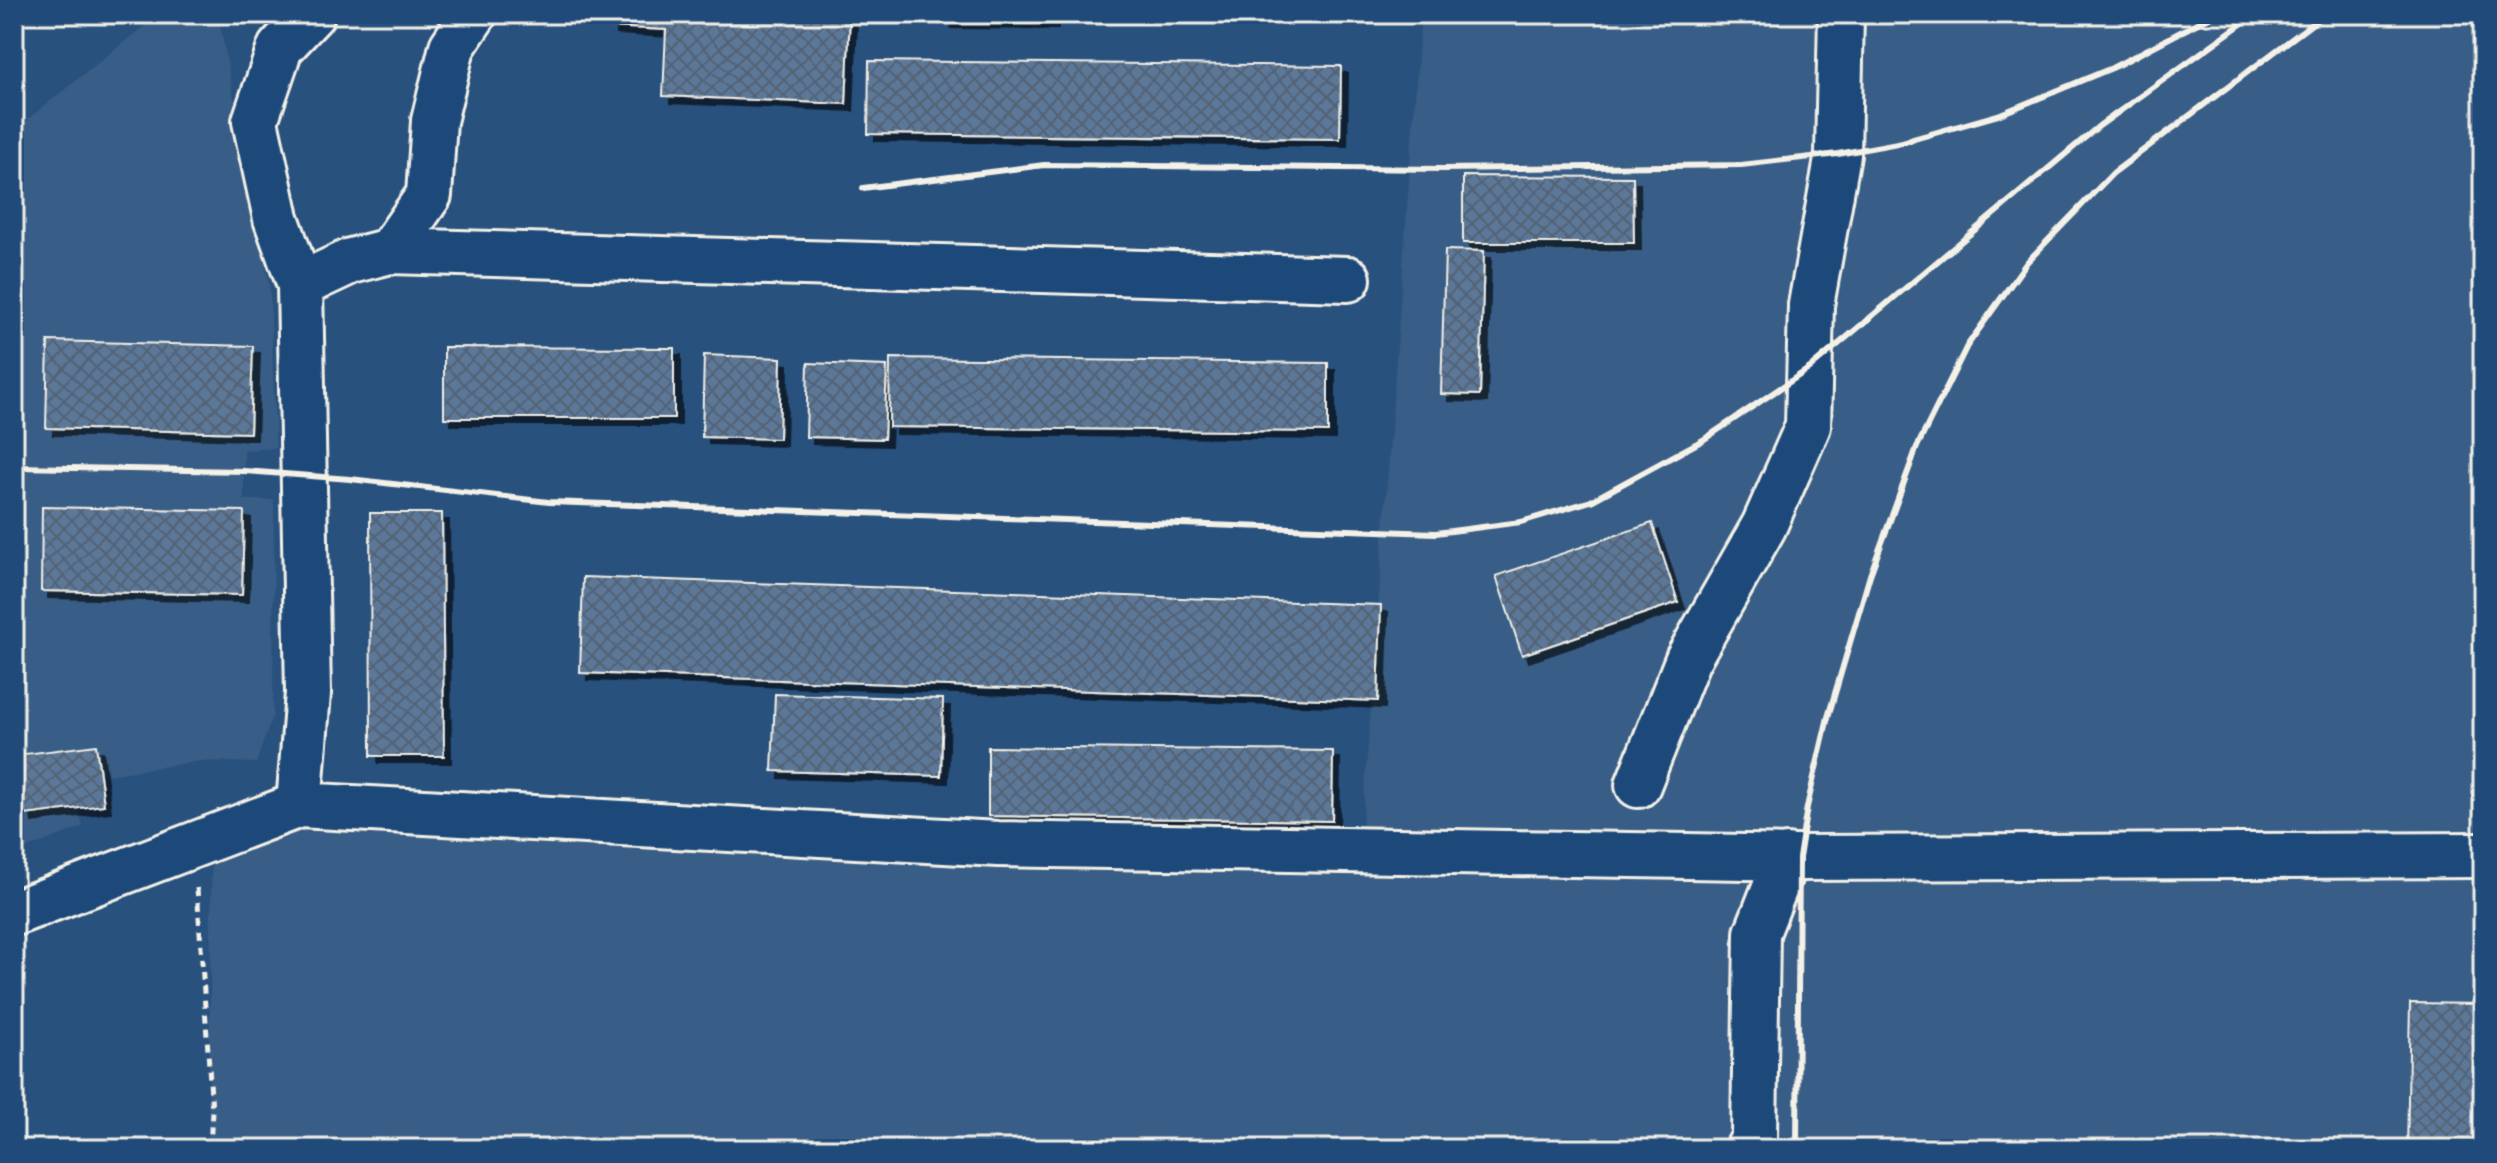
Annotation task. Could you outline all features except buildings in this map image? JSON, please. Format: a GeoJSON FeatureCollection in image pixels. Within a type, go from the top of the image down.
{"type":"FeatureCollection","features":[{"type":"Feature","properties":{"kind":"street"},"geometry":{"type":"LineString","coordinates":[[299,805],[308,693],[300,285],[276,218],[255,121],[280,48],[312,14]]}},
{"type":"Feature","properties":{"kind":"street"},"geometry":{"type":"LineString","coordinates":[[390,251],[429,195],[437,106],[452,47],[474,14]]}},
{"type":"Feature","properties":{"kind":"street"},"geometry":{"type":"LineString","coordinates":[[1638,785],[1688,659],[1764,526],[1808,426],[1811,305],[1838,154],[1841,14]]}},
{"type":"Feature","properties":{"kind":"street"},"geometry":{"type":"LineString","coordinates":[[300,285],[351,261],[390,251],[1348,279]]}},
{"type":"Feature","properties":{"kind":"street"},"geometry":{"type":"LineString","coordinates":[[14,913],[299,805],[998,844],[1787,857],[2483,855]]}},
{"type":"Feature","properties":{"kind":"street"},"geometry":{"type":"LineString","coordinates":[[1748,1149],[1754,1137],[1757,933],[1787,857]]}},
{"type":"Feature","properties":{"kind":"path"},"geometry":{"type":"LineString","coordinates":[[194,843],[212,1111],[210,1149]]}},
{"type":"Feature","properties":{"kind":"shaded area"},"geometry":{"type":"Polygon","coordinates":[[[159,14],[218,14],[270,289],[276,448],[244,450],[244,500],[274,500],[273,714],[256,763],[201,761],[101,776],[104,805],[79,808],[83,827],[14,853],[14,130],[159,14]]]}},
{"type":"Feature","properties":{"kind":"shaded area"},"geometry":{"type":"Polygon","coordinates":[[[1421,14],[2483,14],[2483,1149],[208,1149],[212,836],[299,805],[1361,842],[1421,14]]]}},
{"type":"Feature","properties":{"kind":"railway"},"geometry":{"type":"LineString","coordinates":[[863,188],[1044,165],[1444,169],[1741,165],[1838,154],[1903,142],[1998,115],[2112,68],[2215,14]]}},
{"type":"Feature","properties":{"kind":"railway"},"geometry":{"type":"LineString","coordinates":[[14,467],[244,471],[350,479],[549,502],[1436,533],[1521,522],[1591,501],[1703,440],[1810,368],[2099,126],[2255,14]]}},
{"type":"Feature","properties":{"kind":"railway"},"geometry":{"type":"LineString","coordinates":[[1797,1149],[1799,858],[1807,807],[1828,717],[1870,575],[1917,447],[1967,346],[2027,262],[2113,173],[2325,14]]}}]}
